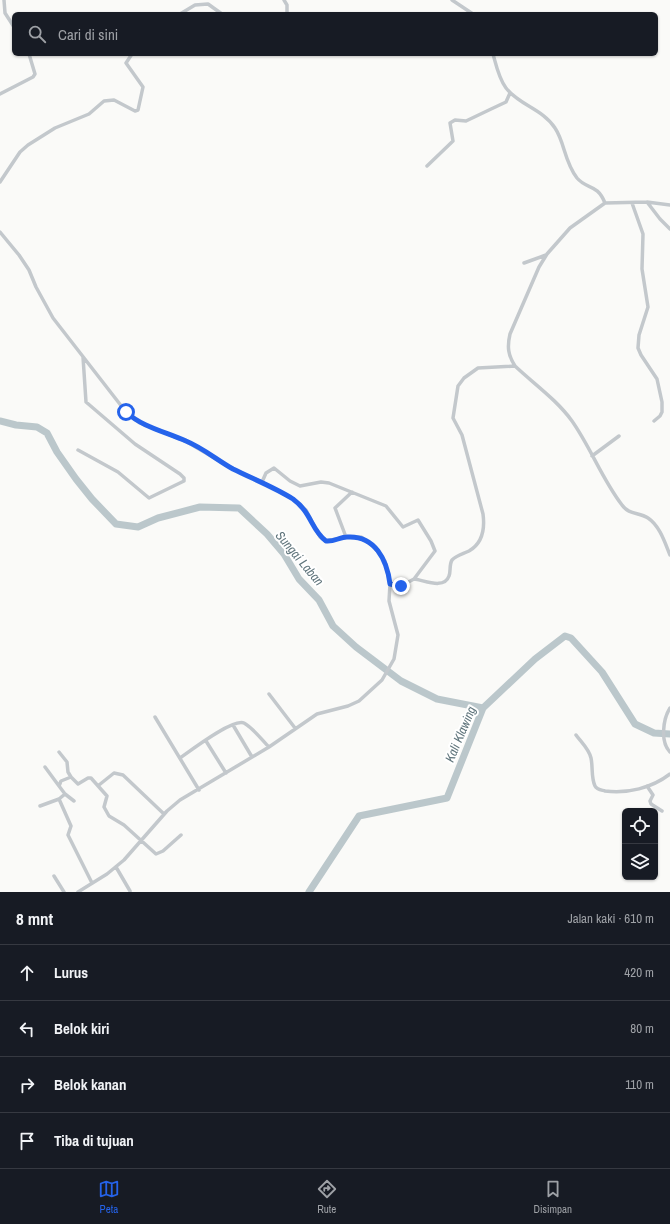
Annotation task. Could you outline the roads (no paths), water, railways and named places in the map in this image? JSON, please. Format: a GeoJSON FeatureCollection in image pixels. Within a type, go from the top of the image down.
{"type":"FeatureCollection","features":[{"type":"Feature","properties":{"kind":"street"},"geometry":{"type":"LineString","coordinates":[[4,0],[5,13],[12,23]]}},
{"type":"Feature","properties":{"kind":"street"},"geometry":{"type":"LineString","coordinates":[[284,0],[287,5],[287,12]]}},
{"type":"Feature","properties":{"kind":"street"},"geometry":{"type":"LineString","coordinates":[[452,0],[470,12]]}},
{"type":"Feature","properties":{"kind":"street"},"geometry":{"type":"LineString","coordinates":[[183,12],[195,5],[208,4],[219,12]]}},
{"type":"Feature","properties":{"kind":"street"},"geometry":{"type":"LineString","coordinates":[[0,94],[34,78],[35,74],[30,56]]}},
{"type":"Feature","properties":{"kind":"street"},"geometry":{"type":"LineString","coordinates":[[0,182],[20,152],[28,145],[55,128],[89,114],[104,101],[114,100],[135,111],[138,110],[143,87],[126,63],[131,56]]}},
{"type":"Feature","properties":{"kind":"street"},"geometry":{"type":"LineString","coordinates":[[493,56],[501,80],[510,93],[541,113],[552,124],[558,133],[570,168],[581,182],[597,190],[605,203]]}},
{"type":"Feature","properties":{"kind":"street"},"geometry":{"type":"LineString","coordinates":[[427,166],[453,141],[450,123],[455,120],[466,121],[506,102],[510,93]]}},
{"type":"Feature","properties":{"kind":"street"},"geometry":{"type":"LineString","coordinates":[[670,205],[642,201],[632,203],[605,203],[570,228],[547,254],[539,267],[510,334],[508,342],[509,356],[516,366],[571,420],[621,504],[629,513],[645,517],[652,522],[670,555]]}},
{"type":"Feature","properties":{"kind":"street"},"geometry":{"type":"LineString","coordinates":[[647,202],[670,229]]}},
{"type":"Feature","properties":{"kind":"street"},"geometry":{"type":"LineString","coordinates":[[632,203],[643,234],[642,269],[648,308],[639,335],[638,348],[657,379],[662,395],[662,412],[654,421]]}},
{"type":"Feature","properties":{"kind":"street"},"geometry":{"type":"LineString","coordinates":[[0,232],[29,270],[36,287],[53,318],[126,412],[134,419],[187,442],[233,469],[262,482],[293,499],[304,509],[320,536],[326,541],[346,537],[360,537],[380,552],[388,569],[390,584],[389,601],[398,635],[394,659],[382,680],[359,701],[348,706],[317,714],[269,747],[176,803],[164,814],[141,842],[116,868],[78,892]]}},
{"type":"Feature","properties":{"kind":"street"},"geometry":{"type":"LineString","coordinates":[[524,263],[547,254]]}},
{"type":"Feature","properties":{"kind":"street"},"geometry":{"type":"LineString","coordinates":[[78,450],[118,472],[149,498],[184,481],[184,478],[180,474],[135,444],[86,402],[83,356]]}},
{"type":"Feature","properties":{"kind":"street"},"geometry":{"type":"LineString","coordinates":[[414,579],[436,584],[443,582],[449,576],[452,560],[472,549],[482,537],[484,523],[481,507],[462,435],[453,418],[458,386],[464,378],[478,368],[516,366]]}},
{"type":"Feature","properties":{"kind":"street"},"geometry":{"type":"LineString","coordinates":[[592,456],[618,436]]}},
{"type":"Feature","properties":{"kind":"street"},"geometry":{"type":"LineString","coordinates":[[262,482],[266,473],[274,468],[290,481],[300,486],[324,482],[386,506],[403,527],[418,520],[424,528],[434,552],[414,579],[401,586],[390,584]]}},
{"type":"Feature","properties":{"kind":"street"},"geometry":{"type":"LineString","coordinates":[[346,537],[334,508],[352,492]]}},
{"type":"Feature","properties":{"kind":"street"},"geometry":{"type":"LineString","coordinates":[[269,694],[295,728]]}},
{"type":"Feature","properties":{"kind":"street"},"geometry":{"type":"LineString","coordinates":[[670,708],[666,716],[664,736],[665,745],[670,752]]}},
{"type":"Feature","properties":{"kind":"street"},"geometry":{"type":"LineString","coordinates":[[156,717],[199,790]]}},
{"type":"Feature","properties":{"kind":"street"},"geometry":{"type":"LineString","coordinates":[[180,758],[206,741],[239,723],[245,724],[269,747]]}},
{"type":"Feature","properties":{"kind":"street"},"geometry":{"type":"LineString","coordinates":[[233,725],[252,756]]}},
{"type":"Feature","properties":{"kind":"street"},"geometry":{"type":"LineString","coordinates":[[576,736],[590,755],[593,780],[596,788],[620,791],[647,786],[670,774]]}},
{"type":"Feature","properties":{"kind":"street"},"geometry":{"type":"LineString","coordinates":[[206,741],[226,773]]}},
{"type":"Feature","properties":{"kind":"street"},"geometry":{"type":"LineString","coordinates":[[59,752],[66,761],[68,772],[77,784],[89,778],[98,785],[108,797],[104,807],[109,816],[129,830],[157,855],[181,835]]}},
{"type":"Feature","properties":{"kind":"street"},"geometry":{"type":"LineString","coordinates":[[45,767],[65,794],[74,801]]}},
{"type":"Feature","properties":{"kind":"street"},"geometry":{"type":"LineString","coordinates":[[98,785],[114,773],[123,775],[164,814]]}},
{"type":"Feature","properties":{"kind":"street"},"geometry":{"type":"LineString","coordinates":[[59,786],[61,781],[71,777]]}},
{"type":"Feature","properties":{"kind":"street"},"geometry":{"type":"LineString","coordinates":[[647,786],[653,795],[650,801],[651,804],[662,811]]}},
{"type":"Feature","properties":{"kind":"street"},"geometry":{"type":"LineString","coordinates":[[40,806],[59,799],[65,794]]}},
{"type":"Feature","properties":{"kind":"street"},"geometry":{"type":"LineString","coordinates":[[59,799],[71,826],[68,835],[70,842],[78,854],[92,883]]}},
{"type":"Feature","properties":{"kind":"street"},"geometry":{"type":"LineString","coordinates":[[116,868],[130,891]]}},
{"type":"Feature","properties":{"kind":"street"},"geometry":{"type":"LineString","coordinates":[[54,876],[64,892]]}},
{"type":"Feature","properties":{"kind":"waterway","name":"Sungai Laban"},"geometry":{"type":"LineString","coordinates":[[0,421],[16,425],[37,427],[47,433],[57,452],[76,479],[92,499],[116,524],[138,527],[158,518],[200,507],[239,508],[267,534],[284,554],[299,579],[319,600],[333,626],[356,647],[401,681],[437,699],[483,708]]}},
{"type":"Feature","properties":{"kind":"waterway","name":"Kali Klawing"},"geometry":{"type":"LineString","coordinates":[[309,892],[359,816],[447,798],[483,708],[535,659],[565,636],[571,638],[602,672],[635,724],[654,733],[670,734]]}}]}
